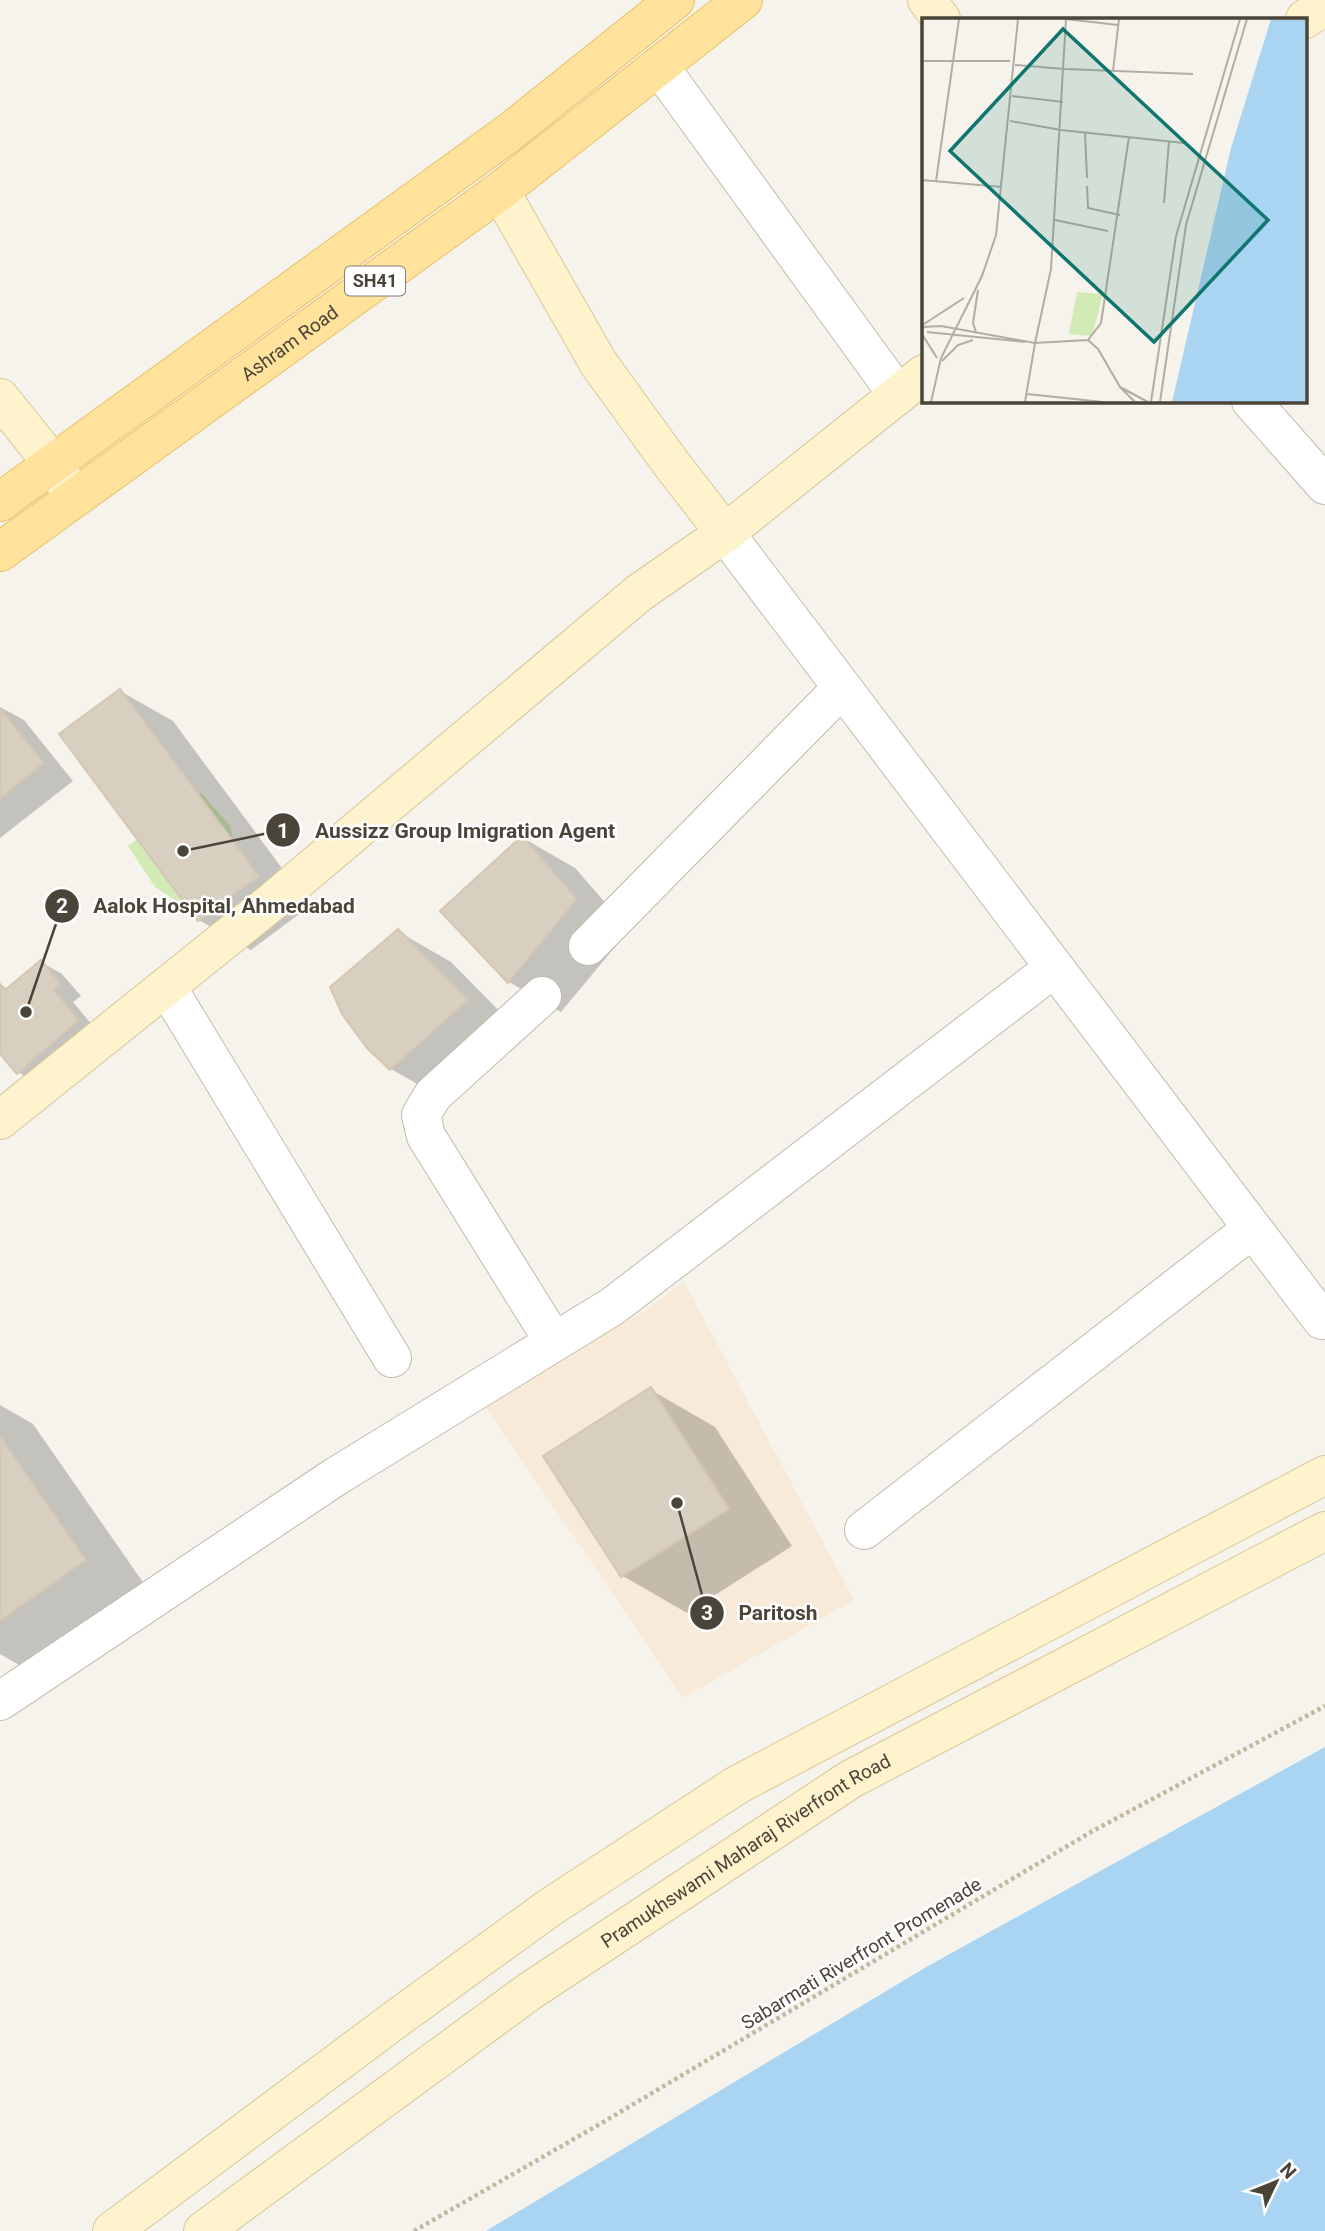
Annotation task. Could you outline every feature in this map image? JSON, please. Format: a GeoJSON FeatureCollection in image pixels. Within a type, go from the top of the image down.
{"type":"FeatureCollection","features":[{"type":"Feature","properties":{"kind":"main road"},"geometry":{"type":"LineString","coordinates":[[0,502],[510,132],[675,0]]}},
{"type":"Feature","properties":{"kind":"main road","name":"Ashram Road"},"geometry":{"type":"LineString","coordinates":[[0,552],[500,191],[743,0]]}},
{"type":"Feature","properties":{"kind":"street"},"geometry":{"type":"LineString","coordinates":[[927,0],[941,18]]}},
{"type":"Feature","properties":{"kind":"street"},"geometry":{"type":"LineString","coordinates":[[1307,18],[1325,6]]}},
{"type":"Feature","properties":{"kind":"street"},"geometry":{"type":"LineString","coordinates":[[0,1120],[294,884],[639,593],[725,533],[911,384],[659,66]]}},
{"type":"Feature","properties":{"kind":"street"},"geometry":{"type":"LineString","coordinates":[[500,191],[599,364],[673,466],[1322,1320]]}},
{"type":"Feature","properties":{"kind":"street"},"geometry":{"type":"LineString","coordinates":[[0,398],[75,498]]}},
{"type":"Feature","properties":{"kind":"street"},"geometry":{"type":"LineString","coordinates":[[1252,402],[1325,485]]}},
{"type":"Feature","properties":{"kind":"street"},"geometry":{"type":"LineString","coordinates":[[588,946],[842,688]]}},
{"type":"Feature","properties":{"kind":"street"},"geometry":{"type":"LineString","coordinates":[[0,1701],[335,1477],[613,1306],[1054,968]]}},
{"type":"Feature","properties":{"kind":"street"},"geometry":{"type":"LineString","coordinates":[[167,987],[392,1359]]}},
{"type":"Feature","properties":{"kind":"street"},"geometry":{"type":"LineString","coordinates":[[542,996],[433,1095],[421,1115],[426,1136],[554,1342]]}},
{"type":"Feature","properties":{"kind":"street"},"geometry":{"type":"LineString","coordinates":[[864,1530],[1252,1229]]}},
{"type":"Feature","properties":{"kind":"street"},"geometry":{"type":"LineString","coordinates":[[112,2231],[538,1916],[737,1785],[1325,1475]]}},
{"type":"Feature","properties":{"kind":"street","name":"Pramukhswami Maharaj Riverfront Road"},"geometry":{"type":"LineString","coordinates":[[203,2231],[530,1991],[851,1779],[1325,1531]]}},
{"type":"Feature","properties":{"kind":"path","name":"Sabarmati Riverfront Promenade"},"geometry":{"type":"LineString","coordinates":[[414,2231],[600,2124],[1091,1832],[1325,1706]]}},
{"type":"Feature","properties":{"kind":"shaded area"},"geometry":{"type":"Polygon","coordinates":[[[684,1282],[854,1600],[683,1698],[486,1407],[577,1349],[643,1312],[684,1282]]]}},
{"type":"Feature","properties":{"kind":"green space"},"geometry":{"type":"Polygon","coordinates":[[[201,793],[230,826],[237,856],[181,904],[155,887],[128,846],[201,793]]]}},
{"type":"Feature","properties":{"kind":"water"},"geometry":{"type":"Polygon","coordinates":[[[1325,1747],[1325,2231],[486,2231],[928,1966],[1325,1747]]]}},
{"type":"Feature","properties":{"kind":"building"},"geometry":{"type":"Polygon","coordinates":[[[120,689],[259,876],[198,921],[59,734],[120,689]]]}},
{"type":"Feature","properties":{"kind":"building"},"geometry":{"type":"Polygon","coordinates":[[[0,709],[44,763],[0,798],[0,709]]]}},
{"type":"Feature","properties":{"kind":"building"},"geometry":{"type":"Polygon","coordinates":[[[522,836],[577,899],[508,983],[440,911],[522,836]]]}},
{"type":"Feature","properties":{"kind":"building"},"geometry":{"type":"Polygon","coordinates":[[[398,929],[468,1000],[390,1070],[367,1048],[342,1014],[330,987],[398,929]]]}},
{"type":"Feature","properties":{"kind":"building"},"geometry":{"type":"Polygon","coordinates":[[[41,960],[61,984],[54,990],[79,1020],[17,1074],[0,1054],[0,984],[5,990],[41,960]]]}},
{"type":"Feature","properties":{"kind":"building"},"geometry":{"type":"Polygon","coordinates":[[[651,1387],[729,1509],[621,1577],[543,1456],[651,1387]]]}},
{"type":"Feature","properties":{"kind":"building"},"geometry":{"type":"Polygon","coordinates":[[[0,1436],[86,1560],[0,1621],[0,1436]]]}},
{"type":"Feature","properties":{"kind":"place","name":"Aussizz Group Imigration Agent"},"geometry":{"type":"Point","coordinates":[183,851]}},
{"type":"Feature","properties":{"kind":"place","name":"Aalok Hospital, Ahmedabad"},"geometry":{"type":"Point","coordinates":[26,1012]}},
{"type":"Feature","properties":{"kind":"place","name":"Paritosh"},"geometry":{"type":"Point","coordinates":[677,1503]}}]}
